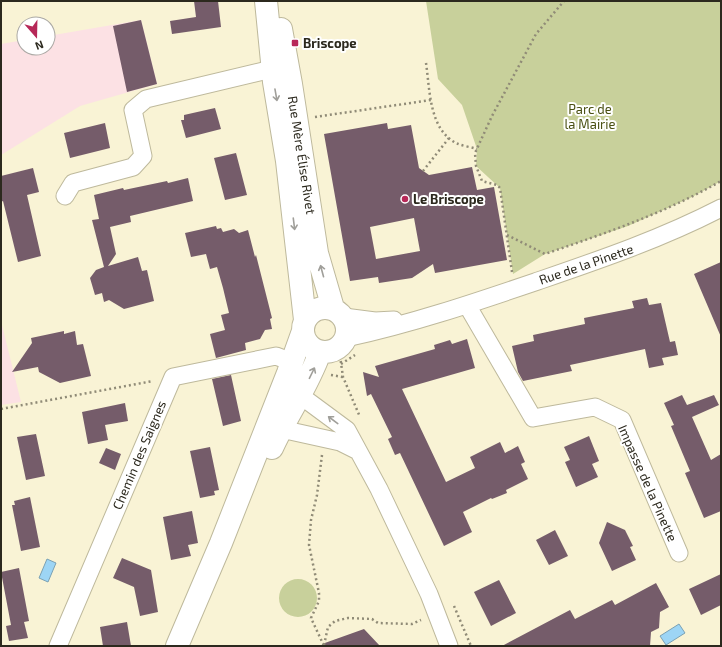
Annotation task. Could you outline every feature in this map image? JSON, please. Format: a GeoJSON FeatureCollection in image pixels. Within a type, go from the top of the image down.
{"type":"FeatureCollection","features":[{"type":"Feature","properties":{"kind":"street","name":"Rue Mère Élise Rivet"},"geometry":{"type":"LineString","coordinates":[[177,646],[221,542],[290,367],[304,325],[287,161],[272,69],[266,1]]}},
{"type":"Feature","properties":{"kind":"street","name":"Rue Mère Élise Rivet"},"geometry":{"type":"LineString","coordinates":[[279,1],[280,26],[317,253],[339,313]]}},
{"type":"Feature","properties":{"kind":"street"},"geometry":{"type":"LineString","coordinates":[[65,196],[73,183],[133,167],[143,156],[133,110],[146,99],[272,69]]}},
{"type":"Feature","properties":{"kind":"street","name":"Rue de la Pinette"},"geometry":{"type":"LineString","coordinates":[[335,346],[468,305],[636,248],[684,227],[721,208]]}},
{"type":"Feature","properties":{"kind":"street","name":"Impasse de la Pinette"},"geometry":{"type":"LineString","coordinates":[[468,305],[533,418],[595,407],[622,420],[679,552]]}},
{"type":"Feature","properties":{"kind":"street"},"geometry":{"type":"LineString","coordinates":[[327,307],[339,313],[347,324],[335,346],[308,344],[304,325],[314,310],[327,307]]}},
{"type":"Feature","properties":{"kind":"street","name":"Rue de la Pinette"},"geometry":{"type":"LineString","coordinates":[[339,313],[374,321],[447,311]]}},
{"type":"Feature","properties":{"kind":"street","name":"Rue Mère Élise Rivet"},"geometry":{"type":"LineString","coordinates":[[221,542],[248,500],[281,429],[301,396],[335,346]]}},
{"type":"Feature","properties":{"kind":"street"},"geometry":{"type":"LineString","coordinates":[[173,377],[276,356],[290,367],[290,388],[279,413],[281,429],[340,442],[356,450]]}},
{"type":"Feature","properties":{"kind":"street","name":"Chemin des Saignes"},"geometry":{"type":"LineString","coordinates":[[58,646],[173,377]]}},
{"type":"Feature","properties":{"kind":"street"},"geometry":{"type":"LineString","coordinates":[[301,396],[347,430],[356,450],[380,489],[436,613],[449,646]]}},
{"type":"Feature","properties":{"kind":"path"},"geometry":{"type":"LineString","coordinates":[[514,289],[500,188],[497,185],[482,181],[476,166],[476,153],[505,90],[536,34],[564,1]]}},
{"type":"Feature","properties":{"kind":"path"},"geometry":{"type":"LineString","coordinates":[[426,63],[434,114],[443,134],[457,144],[477,149]]}},
{"type":"Feature","properties":{"kind":"path"},"geometry":{"type":"LineString","coordinates":[[296,120],[431,100]]}},
{"type":"Feature","properties":{"kind":"path"},"geometry":{"type":"LineString","coordinates":[[423,171],[449,138]]}},
{"type":"Feature","properties":{"kind":"path"},"geometry":{"type":"LineString","coordinates":[[506,234],[545,254],[634,223],[692,197],[721,181]]}},
{"type":"Feature","properties":{"kind":"path"},"geometry":{"type":"LineString","coordinates":[[335,346],[343,378],[355,407],[336,422]]}},
{"type":"Feature","properties":{"kind":"path"},"geometry":{"type":"LineString","coordinates":[[1,409],[173,377]]}},
{"type":"Feature","properties":{"kind":"path"},"geometry":{"type":"LineString","coordinates":[[324,646],[311,618],[319,601],[319,593],[309,546],[310,520],[317,495],[325,439]]}},
{"type":"Feature","properties":{"kind":"path"},"geometry":{"type":"LineString","coordinates":[[324,646],[328,627],[335,621],[361,617],[372,619],[378,623],[412,624],[436,613]]}},
{"type":"Feature","properties":{"kind":"shaded area"},"geometry":{"type":"Polygon","coordinates":[[[141,20],[157,84],[80,106],[1,155],[1,44],[16,41],[16,56],[56,56],[56,35],[141,20]]]}},
{"type":"Feature","properties":{"kind":"shaded area"},"geometry":{"type":"Polygon","coordinates":[[[1,321],[21,402],[1,405],[1,321]]]}},
{"type":"Feature","properties":{"kind":"green space","name":"Parc de la Mairie"},"geometry":{"type":"Polygon","coordinates":[[[426,1],[721,1],[721,181],[692,197],[628,226],[545,254],[513,274],[500,188],[476,166],[477,149],[462,105],[438,79],[426,1]]]}},
{"type":"Feature","properties":{"kind":"green space"},"geometry":{"type":"Polygon","coordinates":[[[298,579],[308,582],[314,588],[317,598],[314,608],[308,614],[298,617],[288,614],[282,608],[279,598],[282,588],[288,582],[298,579]]]}},
{"type":"Feature","properties":{"kind":"water"},"geometry":{"type":"Polygon","coordinates":[[[47,559],[56,563],[48,582],[39,578],[47,559]]]}},
{"type":"Feature","properties":{"kind":"water"},"geometry":{"type":"Polygon","coordinates":[[[679,624],[685,633],[666,645],[660,636],[679,624]]]}},
{"type":"Feature","properties":{"kind":"building"},"geometry":{"type":"Polygon","coordinates":[[[194,1],[218,1],[221,27],[172,34],[170,21],[196,17],[194,1]]]}},
{"type":"Feature","properties":{"kind":"building"},"geometry":{"type":"Polygon","coordinates":[[[141,20],[157,84],[127,92],[113,26],[141,20]]]}},
{"type":"Feature","properties":{"kind":"building"},"geometry":{"type":"Polygon","coordinates":[[[215,108],[221,129],[186,138],[181,120],[184,120],[184,115],[215,108]]]}},
{"type":"Feature","properties":{"kind":"building"},"geometry":{"type":"Polygon","coordinates":[[[105,123],[110,148],[70,158],[64,133],[105,123]]]}},
{"type":"Feature","properties":{"kind":"building"},"geometry":{"type":"Polygon","coordinates":[[[387,123],[388,129],[411,125],[419,168],[429,175],[472,167],[477,190],[494,187],[507,260],[435,273],[433,264],[412,278],[379,283],[378,277],[350,281],[324,134],[387,123]],[[414,218],[370,227],[376,259],[420,251],[414,218]]]}},
{"type":"Feature","properties":{"kind":"building"},"geometry":{"type":"Polygon","coordinates":[[[236,153],[247,195],[225,200],[214,158],[236,153]]]}},
{"type":"Feature","properties":{"kind":"building"},"geometry":{"type":"Polygon","coordinates":[[[33,168],[39,192],[27,195],[41,256],[18,262],[3,201],[1,202],[1,176],[33,168]]]}},
{"type":"Feature","properties":{"kind":"building"},"geometry":{"type":"Polygon","coordinates":[[[188,178],[193,201],[130,216],[131,222],[110,227],[116,254],[108,266],[138,257],[142,271],[147,270],[154,301],[124,309],[109,300],[104,302],[102,293],[95,295],[90,278],[96,270],[104,267],[92,220],[99,219],[94,195],[123,188],[124,190],[167,181],[168,183],[188,178]]]}},
{"type":"Feature","properties":{"kind":"building"},"geometry":{"type":"Polygon","coordinates":[[[216,226],[217,229],[221,228],[223,232],[234,229],[239,233],[248,230],[272,318],[270,319],[272,329],[265,330],[260,339],[245,343],[246,350],[216,358],[210,334],[225,330],[221,315],[229,313],[223,288],[217,267],[210,269],[206,254],[191,257],[185,233],[216,226]]]}},
{"type":"Feature","properties":{"kind":"building"},"geometry":{"type":"Polygon","coordinates":[[[721,262],[721,337],[694,274],[721,262]]]}},
{"type":"Feature","properties":{"kind":"building"},"geometry":{"type":"Polygon","coordinates":[[[647,298],[649,305],[661,303],[670,342],[675,341],[678,355],[662,358],[664,365],[649,368],[645,349],[570,365],[572,371],[523,381],[518,372],[512,346],[534,341],[533,335],[585,324],[584,318],[634,308],[632,301],[647,298]]]}},
{"type":"Feature","properties":{"kind":"building"},"geometry":{"type":"Polygon","coordinates":[[[64,331],[64,334],[75,331],[77,345],[83,344],[91,376],[60,383],[39,372],[38,367],[12,372],[32,343],[31,338],[64,331]]]}},
{"type":"Feature","properties":{"kind":"building"},"geometry":{"type":"Polygon","coordinates":[[[467,339],[475,368],[402,389],[446,482],[475,468],[470,457],[500,442],[505,453],[518,446],[525,462],[521,464],[528,479],[506,490],[507,493],[492,499],[491,498],[463,512],[472,532],[444,546],[400,453],[395,455],[388,439],[392,437],[371,394],[367,396],[363,372],[379,377],[375,366],[435,349],[434,345],[450,340],[452,344],[467,339]]]}},
{"type":"Feature","properties":{"kind":"building"},"geometry":{"type":"Polygon","coordinates":[[[231,375],[241,421],[223,426],[212,379],[231,375]]]}},
{"type":"Feature","properties":{"kind":"building"},"geometry":{"type":"Polygon","coordinates":[[[682,395],[687,405],[714,395],[719,405],[692,417],[711,460],[721,454],[721,511],[704,518],[685,473],[690,471],[671,426],[674,425],[664,403],[682,395]]]}},
{"type":"Feature","properties":{"kind":"building"},"geometry":{"type":"Polygon","coordinates":[[[125,403],[128,421],[105,425],[108,440],[88,444],[82,412],[125,403]]]}},
{"type":"Feature","properties":{"kind":"building"},"geometry":{"type":"Polygon","coordinates":[[[36,434],[45,476],[26,480],[17,437],[36,434]]]}},
{"type":"Feature","properties":{"kind":"building"},"geometry":{"type":"Polygon","coordinates":[[[589,436],[599,461],[592,464],[598,477],[576,487],[565,462],[570,460],[564,447],[589,436]]]}},
{"type":"Feature","properties":{"kind":"building"},"geometry":{"type":"Polygon","coordinates":[[[210,447],[219,490],[214,491],[215,495],[200,498],[190,451],[210,447]]]}},
{"type":"Feature","properties":{"kind":"building"},"geometry":{"type":"Polygon","coordinates":[[[106,448],[121,454],[115,470],[99,463],[106,448]]]}},
{"type":"Feature","properties":{"kind":"building"},"geometry":{"type":"Polygon","coordinates":[[[30,497],[40,547],[21,551],[12,505],[15,505],[14,501],[30,497]]]}},
{"type":"Feature","properties":{"kind":"building"},"geometry":{"type":"Polygon","coordinates":[[[192,511],[198,543],[188,545],[191,556],[171,560],[163,517],[192,511]]]}},
{"type":"Feature","properties":{"kind":"building"},"geometry":{"type":"Polygon","coordinates":[[[607,522],[625,530],[633,546],[630,547],[636,560],[612,571],[599,543],[607,522]]]}},
{"type":"Feature","properties":{"kind":"building"},"geometry":{"type":"Polygon","coordinates":[[[555,530],[568,556],[549,565],[536,540],[555,530]]]}},
{"type":"Feature","properties":{"kind":"building"},"geometry":{"type":"Polygon","coordinates":[[[122,558],[151,570],[158,612],[140,616],[134,587],[113,578],[122,558]]]}},
{"type":"Feature","properties":{"kind":"building"},"geometry":{"type":"Polygon","coordinates":[[[19,568],[29,621],[24,622],[28,638],[9,641],[6,626],[11,625],[1,572],[19,568]]]}},
{"type":"Feature","properties":{"kind":"building"},"geometry":{"type":"Polygon","coordinates":[[[721,574],[721,605],[701,615],[689,589],[721,574]]]}},
{"type":"Feature","properties":{"kind":"building"},"geometry":{"type":"Polygon","coordinates":[[[499,580],[516,613],[491,626],[474,592],[499,580]]]}},
{"type":"Feature","properties":{"kind":"building"},"geometry":{"type":"Polygon","coordinates":[[[656,583],[669,607],[660,612],[659,628],[651,632],[650,646],[502,646],[570,610],[575,619],[612,600],[615,605],[656,583]]]}},
{"type":"Feature","properties":{"kind":"building"},"geometry":{"type":"Polygon","coordinates":[[[127,622],[131,646],[103,646],[100,627],[127,622]]]}},
{"type":"Feature","properties":{"kind":"building"},"geometry":{"type":"Polygon","coordinates":[[[364,629],[380,646],[322,646],[322,644],[364,629]]]}},
{"type":"Feature","properties":{"kind":"place","name":"Briscope"},"geometry":{"type":"Point","coordinates":[295,43]}},
{"type":"Feature","properties":{"kind":"place","name":"Le Briscope"},"geometry":{"type":"Point","coordinates":[405,199]}}]}
